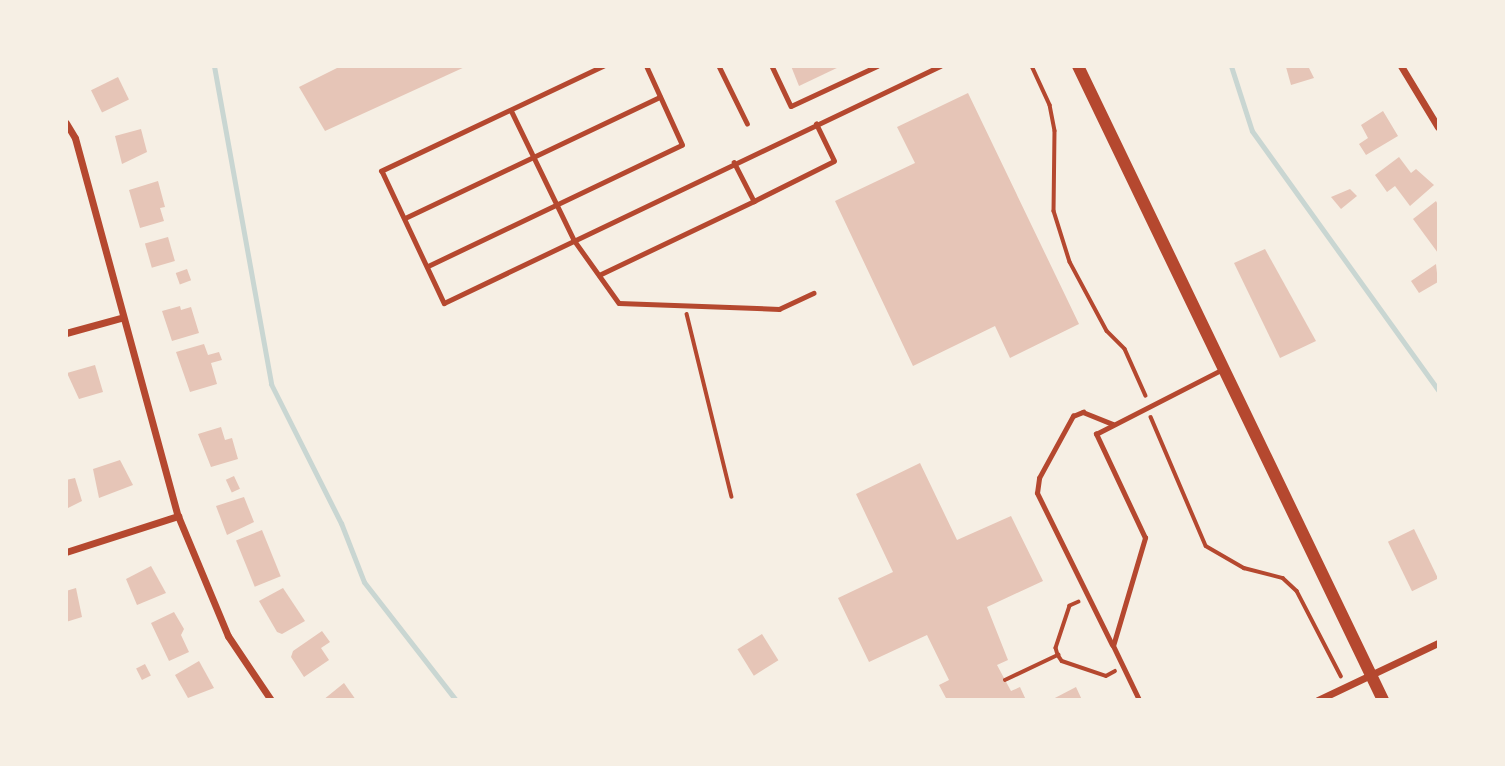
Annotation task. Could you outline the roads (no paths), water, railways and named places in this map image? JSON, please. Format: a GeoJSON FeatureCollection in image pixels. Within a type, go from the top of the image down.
{"type":"FeatureCollection","features":[{"type":"Feature","properties":{"kind":"main road"},"geometry":{"type":"LineString","coordinates":[[1078,66],[1383,699]]}},
{"type":"Feature","properties":{"kind":"street"},"geometry":{"type":"LineString","coordinates":[[1401,66],[1438,127]]}},
{"type":"Feature","properties":{"kind":"street"},"geometry":{"type":"LineString","coordinates":[[66,123],[75,138],[121,318],[178,516],[228,636],[271,699]]}},
{"type":"Feature","properties":{"kind":"street"},"geometry":{"type":"LineString","coordinates":[[66,333],[121,318]]}},
{"type":"Feature","properties":{"kind":"street"},"geometry":{"type":"LineString","coordinates":[[66,552],[178,516]]}},
{"type":"Feature","properties":{"kind":"street"},"geometry":{"type":"LineString","coordinates":[[1318,699],[1438,643]]}},
{"type":"Feature","properties":{"kind":"lane"},"geometry":{"type":"LineString","coordinates":[[604,66],[382,171],[444,303],[734,162],[940,66]]}},
{"type":"Feature","properties":{"kind":"lane"},"geometry":{"type":"LineString","coordinates":[[428,265],[682,145],[646,66]]}},
{"type":"Feature","properties":{"kind":"lane"},"geometry":{"type":"LineString","coordinates":[[719,66],[747,123]]}},
{"type":"Feature","properties":{"kind":"lane"},"geometry":{"type":"LineString","coordinates":[[772,66],[791,106],[877,66]]}},
{"type":"Feature","properties":{"kind":"lane"},"geometry":{"type":"LineString","coordinates":[[405,218],[660,97]]}},
{"type":"Feature","properties":{"kind":"lane"},"geometry":{"type":"LineString","coordinates":[[511,110],[574,240],[619,303],[779,309],[813,293]]}},
{"type":"Feature","properties":{"kind":"lane"},"geometry":{"type":"LineString","coordinates":[[599,275],[834,161],[816,124]]}},
{"type":"Feature","properties":{"kind":"lane"},"geometry":{"type":"LineString","coordinates":[[734,162],[754,201]]}},
{"type":"Feature","properties":{"kind":"lane"},"geometry":{"type":"LineString","coordinates":[[1113,646],[1145,538],[1096,434],[1223,368]]}},
{"type":"Feature","properties":{"kind":"lane"},"geometry":{"type":"LineString","coordinates":[[1114,424],[1083,412],[1073,416],[1039,478],[1037,493],[1139,699]]}},
{"type":"Feature","properties":{"kind":"waterway"},"geometry":{"type":"LineString","coordinates":[[214,66],[271,384],[341,523],[364,582],[456,700]]}},
{"type":"Feature","properties":{"kind":"waterway"},"geometry":{"type":"LineString","coordinates":[[1231,66],[1252,131],[1438,390]]}}]}
